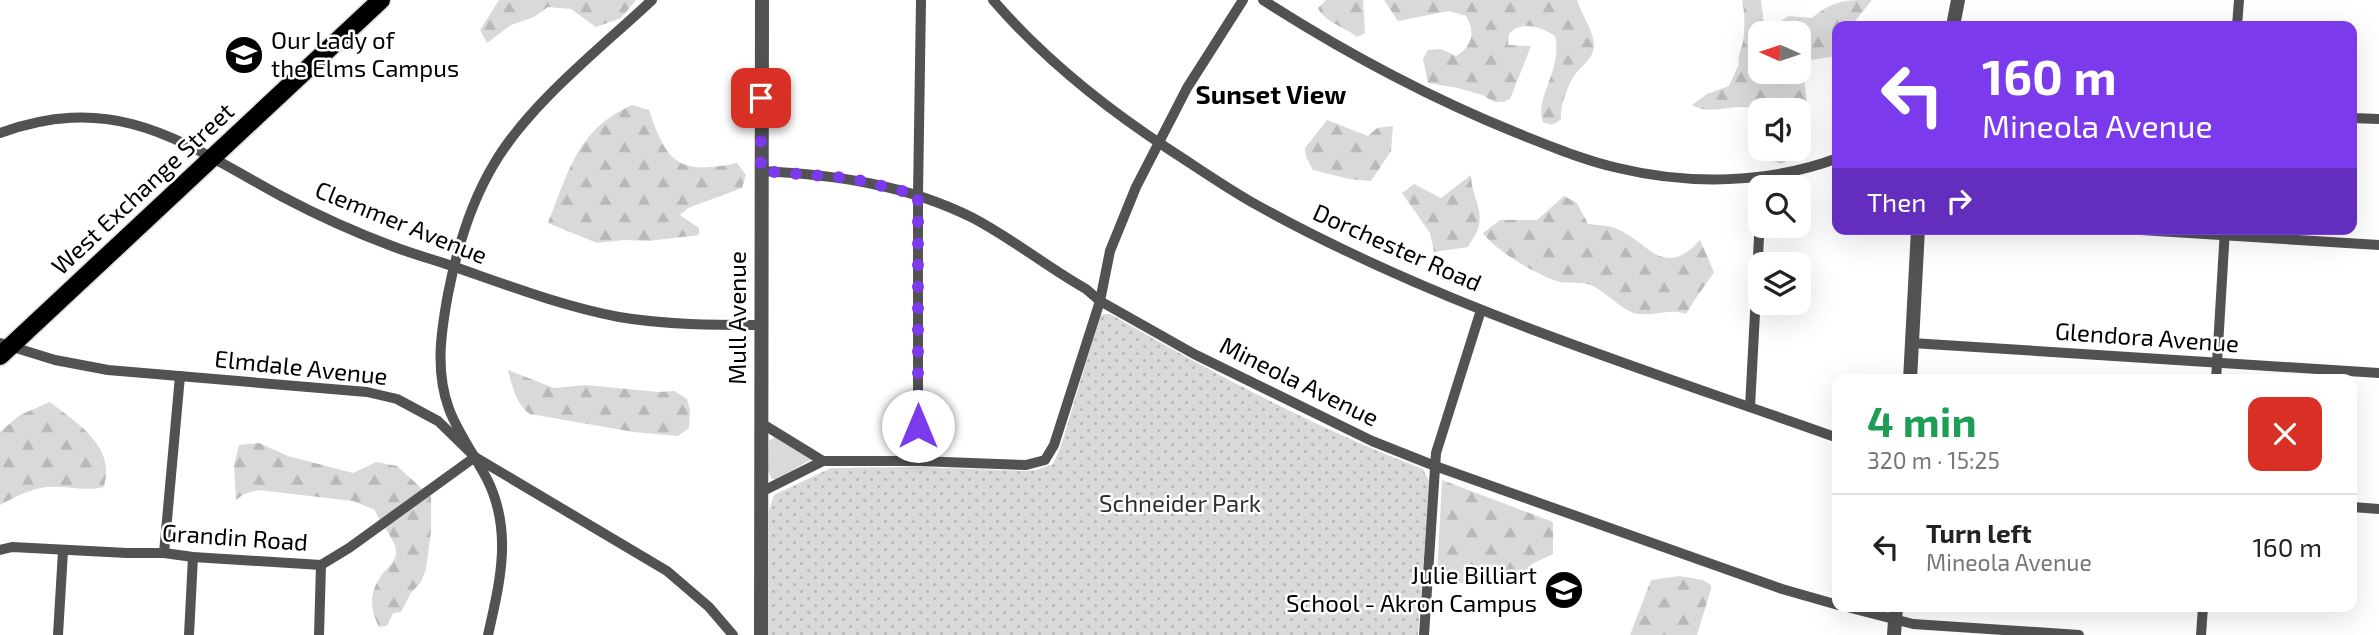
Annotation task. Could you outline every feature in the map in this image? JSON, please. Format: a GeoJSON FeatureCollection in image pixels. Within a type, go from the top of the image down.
{"type":"FeatureCollection","features":[{"type":"Feature","properties":{"kind":"main road","name":"West Exchange Street"},"geometry":{"type":"LineString","coordinates":[[3,349],[381,0]]}},
{"type":"Feature","properties":{"kind":"street"},"geometry":{"type":"LineString","coordinates":[[488,635],[502,571],[503,533],[489,483],[449,409],[440,356],[441,331],[454,267],[471,209],[481,186],[506,145],[535,110],[652,0]]}},
{"type":"Feature","properties":{"kind":"street","name":"Mull Avenue"},"geometry":{"type":"LineString","coordinates":[[761,635],[762,0]]}},
{"type":"Feature","properties":{"kind":"street"},"geometry":{"type":"LineString","coordinates":[[918,461],[921,0]]}},
{"type":"Feature","properties":{"kind":"street","name":"Dorchester Road"},"geometry":{"type":"LineString","coordinates":[[993,0],[1025,36],[1073,81],[1110,110],[1232,190],[1303,230],[1481,310],[1832,436]]}},
{"type":"Feature","properties":{"kind":"street"},"geometry":{"type":"LineString","coordinates":[[761,492],[823,461],[1026,465],[1042,462],[1054,445],[1100,301],[1110,251],[1136,187],[1187,88],[1243,0]]}},
{"type":"Feature","properties":{"kind":"street"},"geometry":{"type":"LineString","coordinates":[[1264,0],[1334,44],[1406,83],[1503,127],[1572,154],[1616,168],[1676,177],[1748,181]]}},
{"type":"Feature","properties":{"kind":"street"},"geometry":{"type":"LineString","coordinates":[[1955,21],[1958,0]]}},
{"type":"Feature","properties":{"kind":"street"},"geometry":{"type":"LineString","coordinates":[[2237,21],[2239,0]]}},
{"type":"Feature","properties":{"kind":"street","name":"Clemmer Avenue"},"geometry":{"type":"LineString","coordinates":[[0,133],[40,120],[80,116],[156,130],[213,157],[323,217],[395,247],[527,294],[620,317],[697,325],[761,325]]}},
{"type":"Feature","properties":{"kind":"street"},"geometry":{"type":"LineString","coordinates":[[2357,118],[2379,120]]}},
{"type":"Feature","properties":{"kind":"street"},"geometry":{"type":"LineString","coordinates":[[1780,175],[1832,160]]}},
{"type":"Feature","properties":{"kind":"street","name":"Mineola Avenue"},"geometry":{"type":"LineString","coordinates":[[761,171],[850,178],[936,201],[991,228],[1086,289],[1100,301],[1194,355],[1372,441],[1782,589],[1832,603]]}},
{"type":"Feature","properties":{"kind":"street"},"geometry":{"type":"LineString","coordinates":[[1910,374],[1918,235]]}},
{"type":"Feature","properties":{"kind":"street"},"geometry":{"type":"LineString","coordinates":[[2216,374],[2225,235]]}},
{"type":"Feature","properties":{"kind":"street"},"geometry":{"type":"LineString","coordinates":[[2261,235],[2379,245]]}},
{"type":"Feature","properties":{"kind":"street"},"geometry":{"type":"LineString","coordinates":[[1750,407],[1759,238]]}},
{"type":"Feature","properties":{"kind":"street"},"geometry":{"type":"LineString","coordinates":[[1424,635],[1436,453],[1481,310]]}},
{"type":"Feature","properties":{"kind":"street","name":"Glendora Avenue"},"geometry":{"type":"LineString","coordinates":[[1912,343],[2379,373]]}},
{"type":"Feature","properties":{"kind":"street","name":"Elmdale Avenue"},"geometry":{"type":"LineString","coordinates":[[3,349],[70,364],[382,395],[412,406],[438,421],[475,457],[667,571],[709,607],[733,635]]}},
{"type":"Feature","properties":{"kind":"street"},"geometry":{"type":"LineString","coordinates":[[164,553],[180,376]]}},
{"type":"Feature","properties":{"kind":"street"},"geometry":{"type":"LineString","coordinates":[[761,423],[823,461]]}},
{"type":"Feature","properties":{"kind":"street","name":"Grandin Road"},"geometry":{"type":"LineString","coordinates":[[0,550],[12,547],[164,553],[321,565],[349,548],[475,457]]}},
{"type":"Feature","properties":{"kind":"street"},"geometry":{"type":"LineString","coordinates":[[2357,507],[2379,509]]}},
{"type":"Feature","properties":{"kind":"street"},"geometry":{"type":"LineString","coordinates":[[58,635],[63,551]]}},
{"type":"Feature","properties":{"kind":"street"},"geometry":{"type":"LineString","coordinates":[[188,635],[193,557]]}},
{"type":"Feature","properties":{"kind":"street"},"geometry":{"type":"LineString","coordinates":[[319,635],[321,565]]}},
{"type":"Feature","properties":{"kind":"street"},"geometry":{"type":"LineString","coordinates":[[1864,612],[1895,621],[1933,626],[2079,635]]}},
{"type":"Feature","properties":{"kind":"street"},"geometry":{"type":"LineString","coordinates":[[2201,635],[2203,612]]}},
{"type":"Feature","properties":{"kind":"green space"},"geometry":{"type":"Polygon","coordinates":[[[499,0],[636,0],[621,18],[596,27],[571,9],[548,7],[534,17],[511,25],[487,43],[480,30],[499,0]]]}},
{"type":"Feature","properties":{"kind":"green space"},"geometry":{"type":"Polygon","coordinates":[[[1326,0],[1363,0],[1365,33],[1357,37],[1325,17],[1318,8],[1326,0]]]}},
{"type":"Feature","properties":{"kind":"green space"},"geometry":{"type":"Polygon","coordinates":[[[1384,0],[1577,0],[1592,33],[1594,50],[1571,82],[1563,101],[1561,119],[1555,124],[1548,124],[1543,122],[1541,113],[1555,60],[1555,36],[1532,26],[1520,27],[1509,34],[1508,45],[1531,46],[1510,99],[1495,102],[1458,88],[1428,83],[1423,59],[1428,50],[1441,49],[1456,56],[1469,44],[1471,28],[1466,16],[1449,11],[1398,21],[1384,0]]]}},
{"type":"Feature","properties":{"kind":"green space"},"geometry":{"type":"Polygon","coordinates":[[[1742,0],[1761,0],[1764,21],[1748,21],[1748,84],[1805,84],[1806,98],[1748,98],[1748,107],[1710,110],[1692,105],[1707,94],[1729,86],[1739,64],[1743,42],[1742,0]]]}},
{"type":"Feature","properties":{"kind":"green space"},"geometry":{"type":"Polygon","coordinates":[[[1872,0],[1855,21],[1832,21],[1832,57],[1811,60],[1811,21],[1781,21],[1788,16],[1812,18],[1840,2],[1872,0]]]}},
{"type":"Feature","properties":{"kind":"green space"},"geometry":{"type":"Polygon","coordinates":[[[632,105],[649,110],[662,143],[678,161],[688,166],[701,167],[737,163],[746,175],[742,188],[688,208],[680,215],[699,228],[699,235],[597,243],[548,223],[569,170],[586,140],[613,115],[632,105]]]}},
{"type":"Feature","properties":{"kind":"green space"},"geometry":{"type":"Polygon","coordinates":[[[1327,120],[1368,136],[1377,128],[1393,126],[1391,151],[1371,181],[1349,179],[1313,170],[1306,157],[1305,148],[1327,120]]]}},
{"type":"Feature","properties":{"kind":"green space"},"geometry":{"type":"Polygon","coordinates":[[[1471,175],[1480,220],[1477,231],[1468,247],[1434,252],[1430,233],[1402,193],[1414,184],[1441,198],[1471,175]]]}},
{"type":"Feature","properties":{"kind":"green space"},"geometry":{"type":"Polygon","coordinates":[[[1564,196],[1577,203],[1588,224],[1615,228],[1666,258],[1687,252],[1700,240],[1714,272],[1686,314],[1633,313],[1593,286],[1560,282],[1530,269],[1507,255],[1483,233],[1500,220],[1537,220],[1564,196]]]}},
{"type":"Feature","properties":{"kind":"green space","name":"Schneider Park"},"geometry":{"type":"Polygon","coordinates":[[[1110,314],[1302,417],[1423,469],[1429,481],[1418,635],[768,635],[769,510],[774,495],[831,468],[918,467],[1023,471],[1053,464],[1061,446],[1100,316],[1110,314]]]}},
{"type":"Feature","properties":{"kind":"green space"},"geometry":{"type":"Polygon","coordinates":[[[508,370],[554,388],[586,385],[674,391],[687,399],[690,410],[689,428],[678,436],[634,432],[530,414],[518,400],[508,370]]]}},
{"type":"Feature","properties":{"kind":"green space"},"geometry":{"type":"Polygon","coordinates":[[[50,402],[83,428],[100,448],[105,460],[104,487],[41,488],[0,505],[0,432],[20,415],[50,402]]]}},
{"type":"Feature","properties":{"kind":"green space"},"geometry":{"type":"Polygon","coordinates":[[[775,437],[812,459],[775,480],[771,478],[768,471],[769,441],[775,437]]]}},
{"type":"Feature","properties":{"kind":"green space"},"geometry":{"type":"Polygon","coordinates":[[[259,443],[288,456],[353,473],[376,462],[397,466],[431,497],[431,531],[426,569],[421,582],[411,593],[401,612],[393,613],[387,626],[379,627],[373,612],[372,599],[375,586],[392,564],[396,549],[375,510],[353,501],[258,490],[244,494],[236,500],[234,465],[239,445],[259,443]]]}},
{"type":"Feature","properties":{"kind":"green space"},"geometry":{"type":"Polygon","coordinates":[[[1442,480],[1553,522],[1553,554],[1532,564],[1521,578],[1498,580],[1481,586],[1447,583],[1437,577],[1442,480]]]}},
{"type":"Feature","properties":{"kind":"green space"},"geometry":{"type":"Polygon","coordinates":[[[1679,576],[1703,580],[1711,585],[1697,635],[1630,635],[1651,580],[1679,576]]]}},
{"type":"Feature","properties":{"kind":"place","name":"Our Lady of the Elms Campus"},"geometry":{"type":"Point","coordinates":[244,55]}},
{"type":"Feature","properties":{"kind":"place","name":"Julie Billiart School - Akron Campus"},"geometry":{"type":"Point","coordinates":[1564,590]}},
{"type":"Feature","properties":{"kind":"district","name":"Sunset View"},"geometry":{"type":"Point","coordinates":[1271,95]}},
{"type":"Feature","properties":{"kind":"route"},"geometry":{"type":"LineString","coordinates":[[761,98],[761,171],[850,178],[918,195],[918,426]]}}]}
